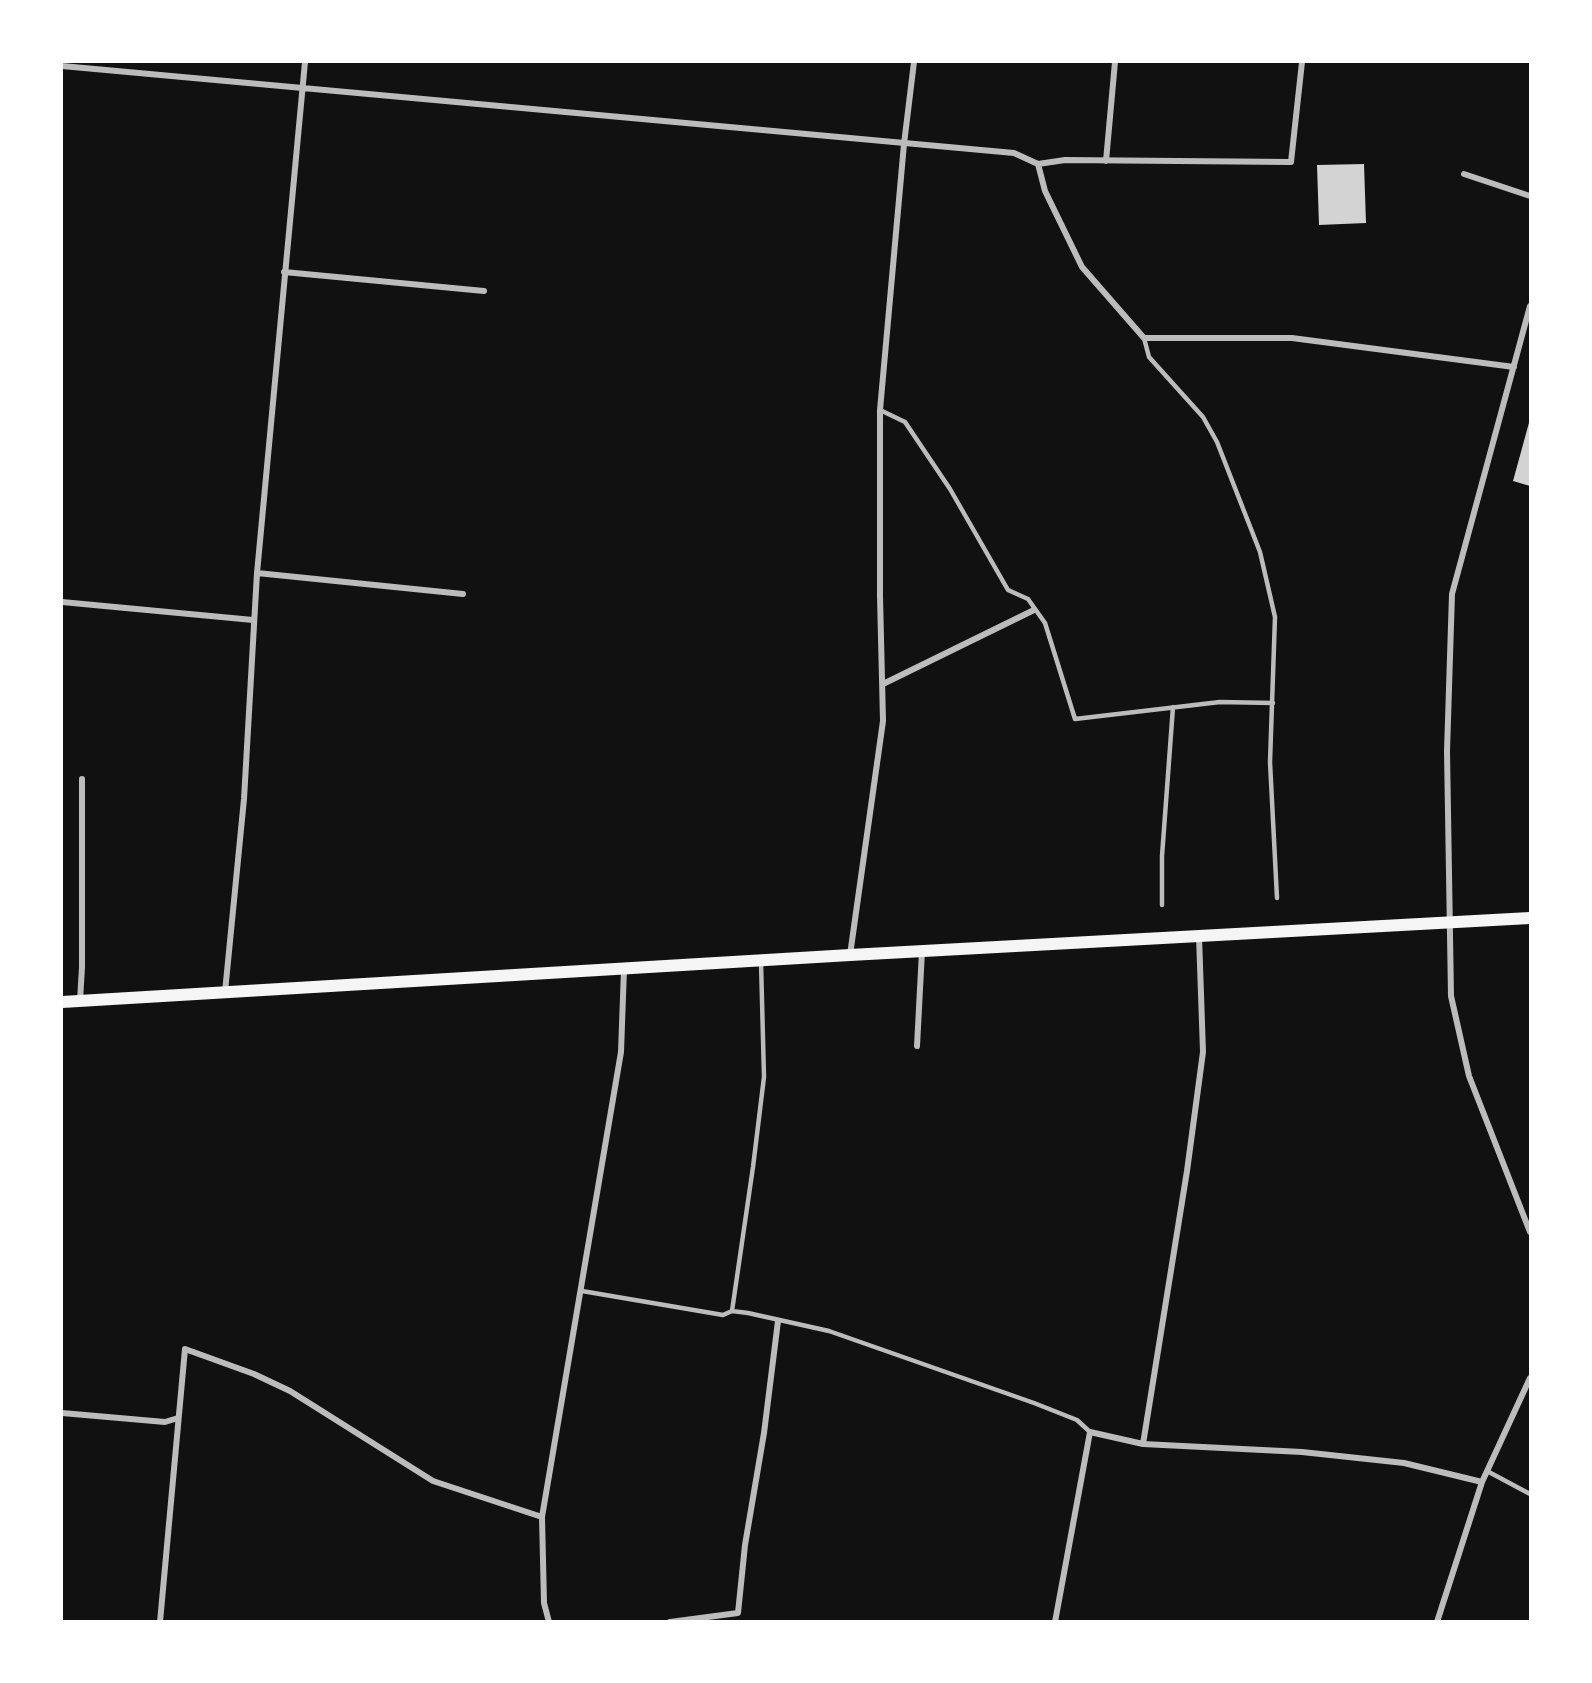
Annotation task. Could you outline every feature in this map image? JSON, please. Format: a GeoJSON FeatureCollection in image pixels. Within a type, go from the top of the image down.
{"type":"FeatureCollection","features":[{"type":"Feature","properties":{"kind":"main road"},"geometry":{"type":"LineString","coordinates":[[62,1002],[850,955],[1530,918]]}},
{"type":"Feature","properties":{"kind":"street"},"geometry":{"type":"LineString","coordinates":[[225,992],[244,799],[257,573],[305,62]]}},
{"type":"Feature","properties":{"kind":"street"},"geometry":{"type":"LineString","coordinates":[[850,955],[883,721],[880,410],[904,144],[914,62]]}},
{"type":"Feature","properties":{"kind":"street"},"geometry":{"type":"LineString","coordinates":[[1106,161],[1115,62]]}},
{"type":"Feature","properties":{"kind":"street"},"geometry":{"type":"LineString","coordinates":[[62,66],[1014,153],[1038,164],[1065,160],[1291,162],[1302,62]]}},
{"type":"Feature","properties":{"kind":"street"},"geometry":{"type":"LineString","coordinates":[[1038,164],[1046,190],[1082,267],[1144,338],[1292,338],[1514,367]]}},
{"type":"Feature","properties":{"kind":"street"},"geometry":{"type":"LineString","coordinates":[[1464,174],[1530,196]]}},
{"type":"Feature","properties":{"kind":"street"},"geometry":{"type":"LineString","coordinates":[[284,272],[484,291]]}},
{"type":"Feature","properties":{"kind":"street"},"geometry":{"type":"LineString","coordinates":[[1530,306],[1452,594],[1447,751],[1450,996],[1469,1076],[1530,1232]]}},
{"type":"Feature","properties":{"kind":"street"},"geometry":{"type":"LineString","coordinates":[[257,573],[463,594]]}},
{"type":"Feature","properties":{"kind":"street"},"geometry":{"type":"LineString","coordinates":[[62,602],[253,620]]}},
{"type":"Feature","properties":{"kind":"street"},"geometry":{"type":"LineString","coordinates":[[883,684],[1034,610]]}},
{"type":"Feature","properties":{"kind":"street"},"geometry":{"type":"LineString","coordinates":[[80,1000],[82,779]]}},
{"type":"Feature","properties":{"kind":"street"},"geometry":{"type":"LineString","coordinates":[[1143,1444],[1187,1171],[1203,1052],[1199,936]]}},
{"type":"Feature","properties":{"kind":"street"},"geometry":{"type":"LineString","coordinates":[[917,1046],[922,951]]}},
{"type":"Feature","properties":{"kind":"street"},"geometry":{"type":"LineString","coordinates":[[549,1622],[544,1603],[542,1517],[621,1052],[624,969]]}},
{"type":"Feature","properties":{"kind":"street"},"geometry":{"type":"LineString","coordinates":[[670,1622],[738,1613],[745,1545],[764,1433],[778,1321]]}},
{"type":"Feature","properties":{"kind":"street"},"geometry":{"type":"LineString","coordinates":[[160,1622],[185,1349],[254,1374],[290,1391],[433,1480],[542,1517]]}},
{"type":"Feature","properties":{"kind":"street"},"geometry":{"type":"LineString","coordinates":[[1437,1622],[1482,1482],[1530,1378]]}},
{"type":"Feature","properties":{"kind":"street"},"geometry":{"type":"LineString","coordinates":[[62,1413],[165,1422],[178,1418]]}},
{"type":"Feature","properties":{"kind":"street"},"geometry":{"type":"LineString","coordinates":[[1055,1622],[1090,1432],[1143,1444],[1345,1456],[1404,1463],[1482,1482]]}},
{"type":"Feature","properties":{"kind":"lane"},"geometry":{"type":"LineString","coordinates":[[1144,338],[1149,357],[1203,417],[1217,442],[1260,552],[1275,617],[1270,762],[1277,898]]}},
{"type":"Feature","properties":{"kind":"lane"},"geometry":{"type":"LineString","coordinates":[[880,410],[905,422],[950,489],[1008,590],[1028,599],[1045,623],[1074,719],[1220,702],[1273,703]]}},
{"type":"Feature","properties":{"kind":"lane"},"geometry":{"type":"LineString","coordinates":[[1162,904],[1162,856],[1173,707]]}},
{"type":"Feature","properties":{"kind":"lane"},"geometry":{"type":"LineString","coordinates":[[732,1311],[764,1077],[761,961]]}},
{"type":"Feature","properties":{"kind":"lane"},"geometry":{"type":"LineString","coordinates":[[582,1291],[723,1315],[732,1311],[829,1330],[1077,1420],[1090,1432]]}},
{"type":"Feature","properties":{"kind":"lane"},"geometry":{"type":"LineString","coordinates":[[1487,1471],[1530,1494]]}},
{"type":"Feature","properties":{"kind":"building"},"geometry":{"type":"Polygon","coordinates":[[[1364,164],[1366,223],[1319,225],[1317,165],[1364,164]]]}},
{"type":"Feature","properties":{"kind":"building"},"geometry":{"type":"Polygon","coordinates":[[[1530,419],[1530,486],[1513,481],[1530,419]]]}}]}
